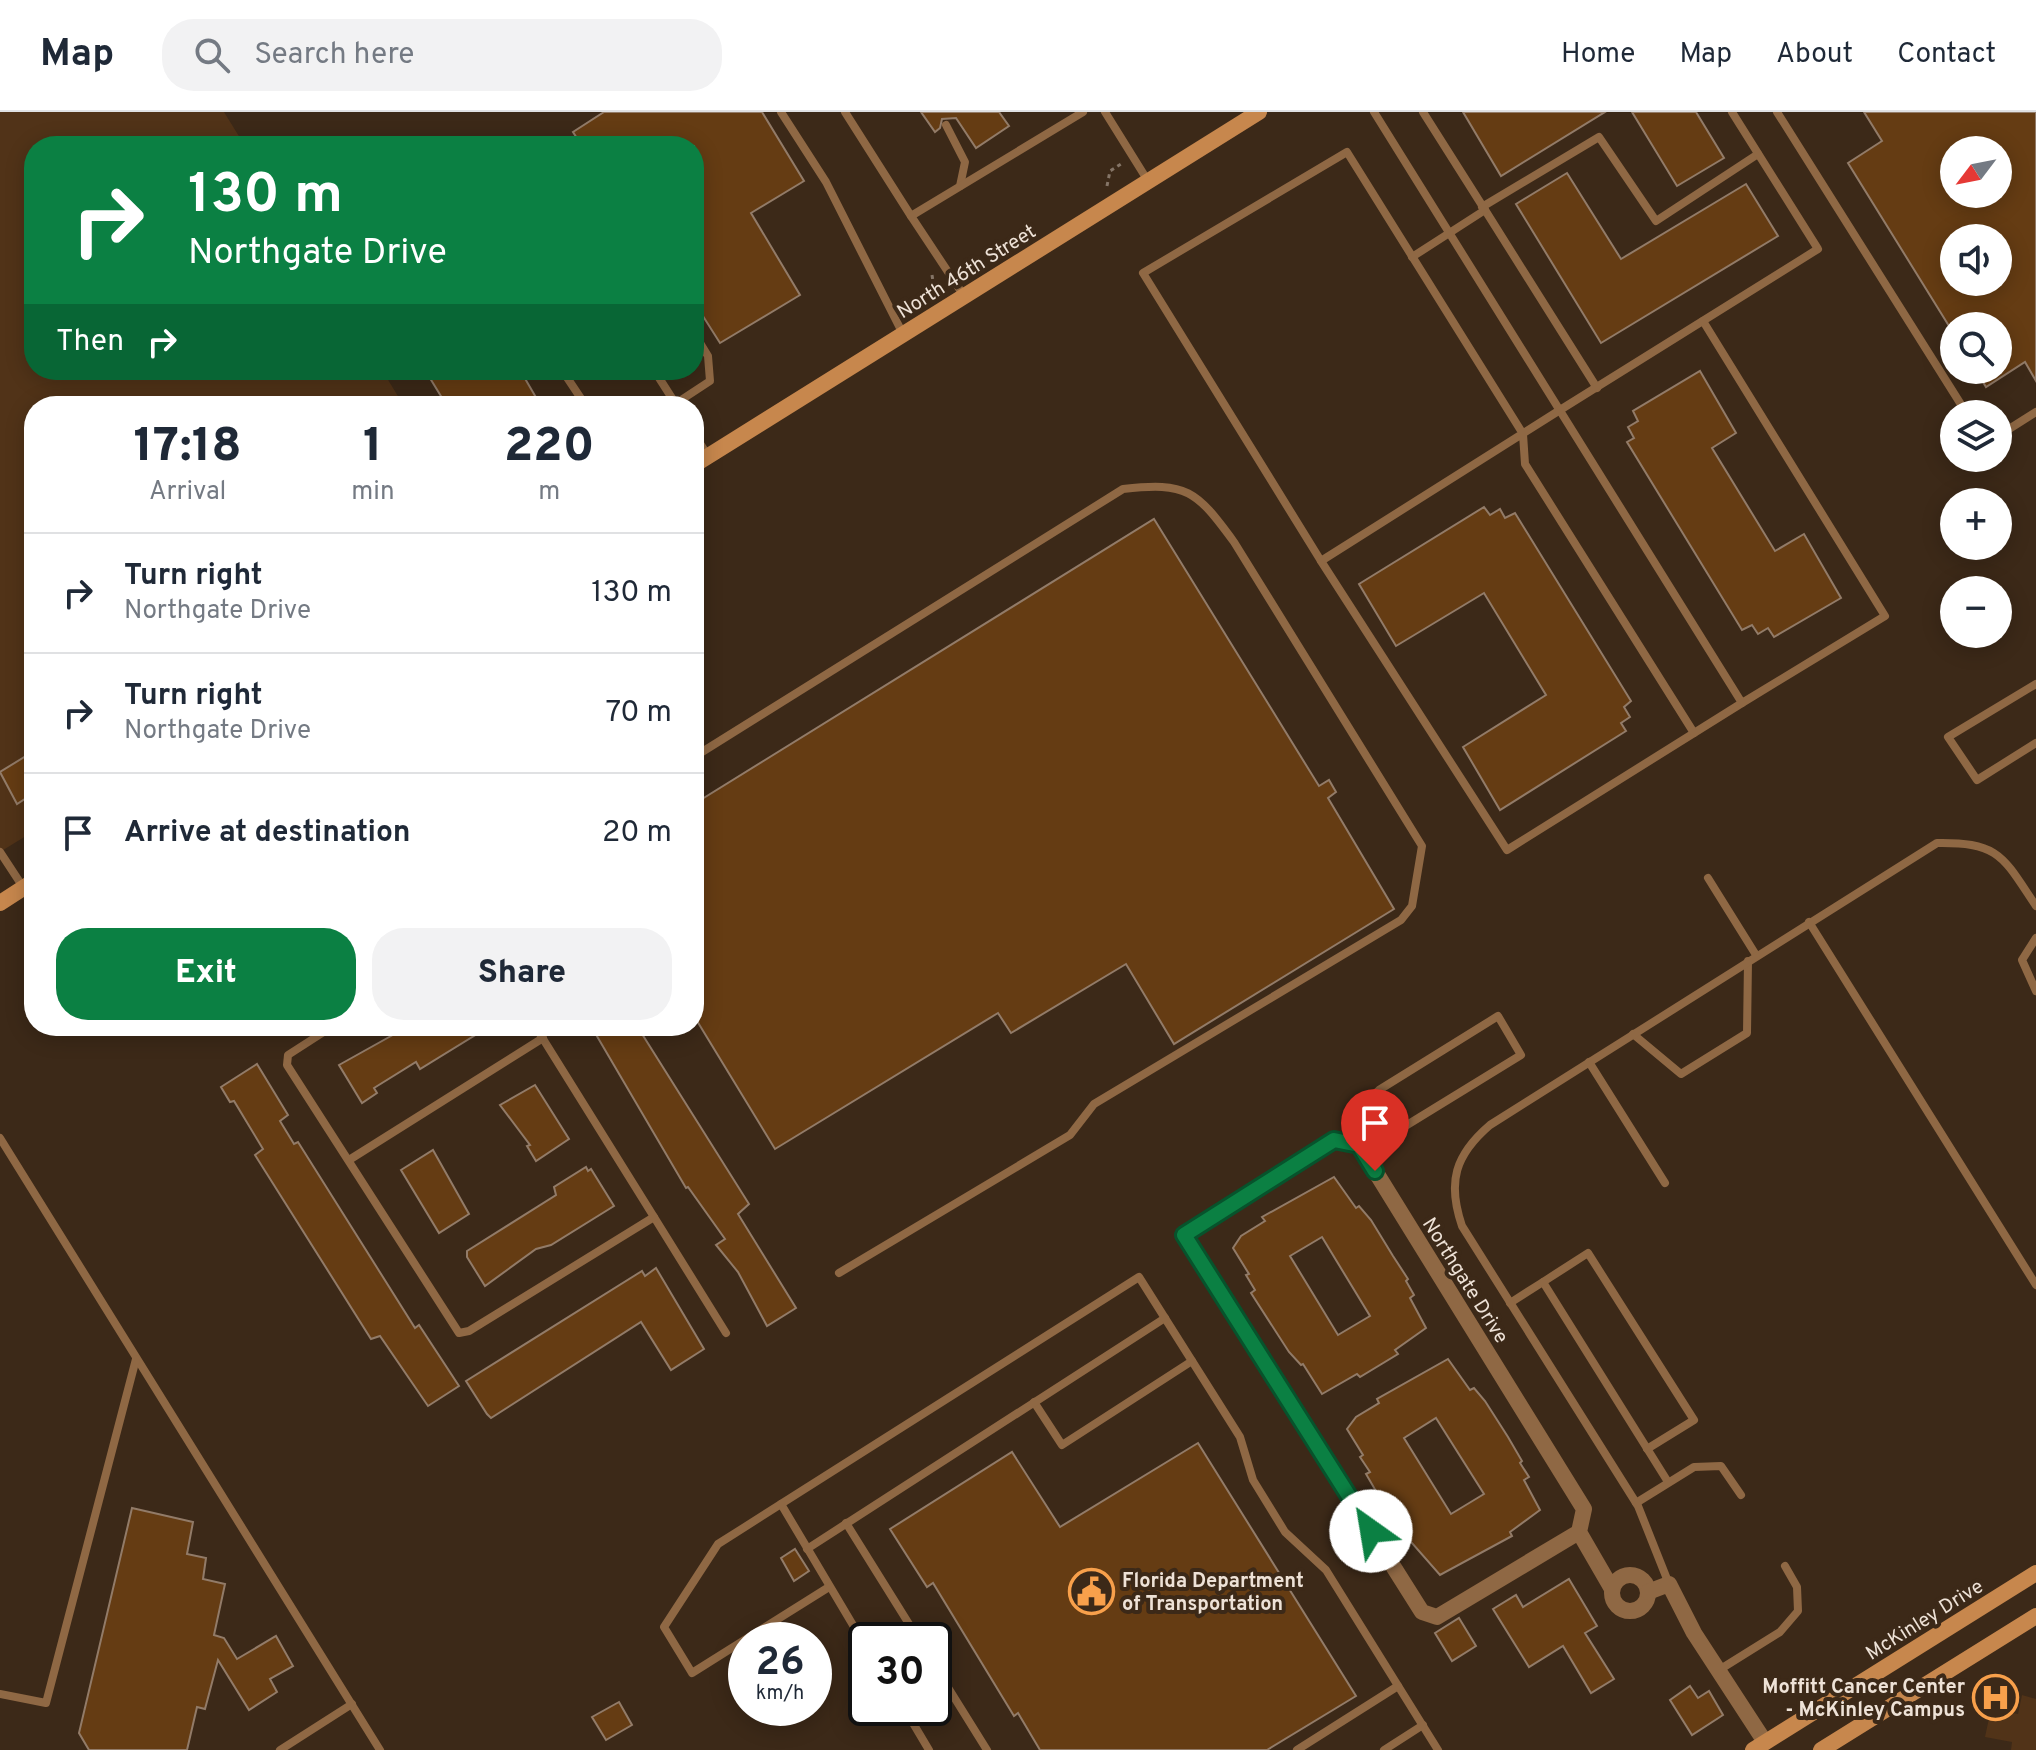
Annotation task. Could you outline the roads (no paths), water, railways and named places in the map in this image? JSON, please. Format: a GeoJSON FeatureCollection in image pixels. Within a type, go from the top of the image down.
{"type":"FeatureCollection","features":[{"type":"Feature","properties":{"kind":"street","name":"North 46th Street"},"geometry":{"type":"LineString","coordinates":[[704,458],[1259,112]]}},
{"type":"Feature","properties":{"kind":"street"},"geometry":{"type":"LineString","coordinates":[[0,903],[24,888]]}},
{"type":"Feature","properties":{"kind":"street"},"geometry":{"type":"LineString","coordinates":[[1346,1142],[1334,1140],[1184,1235],[1422,1612],[1437,1617],[1579,1532]]}},
{"type":"Feature","properties":{"kind":"street","name":"Northgate Drive"},"geometry":{"type":"LineString","coordinates":[[1346,1142],[1359,1145],[1584,1509],[1579,1532],[1612,1589]]}},
{"type":"Feature","properties":{"kind":"street","name":"McKinley Drive"},"geometry":{"type":"LineString","coordinates":[[1765,1748],[2036,1573]]}},
{"type":"Feature","properties":{"kind":"street"},"geometry":{"type":"LineString","coordinates":[[1630,1574],[1642,1578],[1648,1592],[1643,1606],[1627,1611],[1617,1605],[1612,1589],[1619,1578],[1630,1574]]}},
{"type":"Feature","properties":{"kind":"street"},"geometry":{"type":"LineString","coordinates":[[1648,1592],[1669,1584],[1765,1748]]}},
{"type":"Feature","properties":{"kind":"street"},"geometry":{"type":"LineString","coordinates":[[1821,1750],[2036,1616]]}},
{"type":"Feature","properties":{"kind":"lane"},"geometry":{"type":"LineString","coordinates":[[781,112],[826,182],[903,334]]}},
{"type":"Feature","properties":{"kind":"lane"},"geometry":{"type":"LineString","coordinates":[[845,112],[964,296]]}},
{"type":"Feature","properties":{"kind":"lane"},"geometry":{"type":"LineString","coordinates":[[911,216],[1083,112]]}},
{"type":"Feature","properties":{"kind":"lane"},"geometry":{"type":"LineString","coordinates":[[1105,112],[1148,181]]}},
{"type":"Feature","properties":{"kind":"lane"},"geometry":{"type":"LineString","coordinates":[[1374,112],[1742,703]]}},
{"type":"Feature","properties":{"kind":"lane"},"geometry":{"type":"LineString","coordinates":[[1423,112],[1597,388]]}},
{"type":"Feature","properties":{"kind":"lane"},"geometry":{"type":"LineString","coordinates":[[1321,561],[1818,249],[1732,112]]}},
{"type":"Feature","properties":{"kind":"lane"},"geometry":{"type":"LineString","coordinates":[[1777,112],[1958,400]]}},
{"type":"Feature","properties":{"kind":"lane"},"geometry":{"type":"LineString","coordinates":[[946,125],[965,162],[960,187]]}},
{"type":"Feature","properties":{"kind":"lane"},"geometry":{"type":"LineString","coordinates":[[1412,257],[1599,137],[1656,221],[1758,154]]}},
{"type":"Feature","properties":{"kind":"lane"},"geometry":{"type":"LineString","coordinates":[[1694,733],[1525,464],[1523,434],[1347,152],[1143,273],[1321,561],[1507,850],[1885,616],[1703,321]]}},
{"type":"Feature","properties":{"kind":"lane"},"geometry":{"type":"LineString","coordinates":[[689,396],[710,381],[708,356],[704,349]]}},
{"type":"Feature","properties":{"kind":"lane"},"geometry":{"type":"LineString","coordinates":[[2012,427],[2036,412]]}},
{"type":"Feature","properties":{"kind":"lane"},"geometry":{"type":"LineString","coordinates":[[704,751],[1123,489],[1154,486],[1184,488],[1213,512],[1234,542],[1422,846],[1415,896],[1401,920],[1094,1104],[1070,1135],[839,1273]]}},
{"type":"Feature","properties":{"kind":"lane"},"geometry":{"type":"LineString","coordinates":[[2036,684],[1948,737],[1977,780],[2036,743]]}},
{"type":"Feature","properties":{"kind":"lane"},"geometry":{"type":"LineString","coordinates":[[1669,1584],[1636,1503],[1462,1226],[1455,1205],[1458,1164],[1469,1143],[1490,1125],[1937,843],[1973,843],[2002,857],[2036,906]]}},
{"type":"Feature","properties":{"kind":"lane"},"geometry":{"type":"LineString","coordinates":[[0,852],[24,879]]}},
{"type":"Feature","properties":{"kind":"lane"},"geometry":{"type":"LineString","coordinates":[[1708,878],[1756,955]]}},
{"type":"Feature","properties":{"kind":"lane"},"geometry":{"type":"LineString","coordinates":[[1809,922],[2036,1285]]}},
{"type":"Feature","properties":{"kind":"lane"},"geometry":{"type":"LineString","coordinates":[[2036,938],[2022,960],[2036,991]]}},
{"type":"Feature","properties":{"kind":"lane"},"geometry":{"type":"LineString","coordinates":[[1633,1034],[1681,1074],[1747,1033],[1748,961]]}},
{"type":"Feature","properties":{"kind":"lane"},"geometry":{"type":"LineString","coordinates":[[1346,1142],[1360,1110],[1371,1096],[1498,1016],[1521,1055],[1394,1133],[1371,1096]]}},
{"type":"Feature","properties":{"kind":"lane"},"geometry":{"type":"LineString","coordinates":[[317,1036],[288,1055],[287,1065],[459,1333],[469,1331],[654,1217]]}},
{"type":"Feature","properties":{"kind":"lane"},"geometry":{"type":"LineString","coordinates":[[349,1160],[543,1038],[726,1333]]}},
{"type":"Feature","properties":{"kind":"lane"},"geometry":{"type":"LineString","coordinates":[[1589,1062],[1665,1183]]}},
{"type":"Feature","properties":{"kind":"lane"},"geometry":{"type":"LineString","coordinates":[[0,1138],[380,1750]]}},
{"type":"Feature","properties":{"kind":"lane"},"geometry":{"type":"LineString","coordinates":[[1510,1303],[1588,1253],[1694,1420],[1647,1449]]}},
{"type":"Feature","properties":{"kind":"lane"},"geometry":{"type":"LineString","coordinates":[[829,1587],[692,1673],[664,1627],[718,1544],[1139,1277],[1240,1437],[1253,1480],[1285,1532],[1326,1570],[1438,1750]]}},
{"type":"Feature","properties":{"kind":"lane"},"geometry":{"type":"LineString","coordinates":[[1543,1282],[1668,1482]]}},
{"type":"Feature","properties":{"kind":"lane"},"geometry":{"type":"LineString","coordinates":[[807,1549],[1165,1318]]}},
{"type":"Feature","properties":{"kind":"lane"},"geometry":{"type":"LineString","coordinates":[[0,1694],[46,1703],[136,1359]]}},
{"type":"Feature","properties":{"kind":"lane"},"geometry":{"type":"LineString","coordinates":[[1034,1402],[1062,1445],[1192,1361]]}},
{"type":"Feature","properties":{"kind":"lane"},"geometry":{"type":"LineString","coordinates":[[1636,1503],[1694,1467],[1721,1466],[1741,1495]]}},
{"type":"Feature","properties":{"kind":"lane"},"geometry":{"type":"LineString","coordinates":[[781,1504],[851,1622]]}},
{"type":"Feature","properties":{"kind":"lane"},"geometry":{"type":"LineString","coordinates":[[846,1523],[908,1622]]}},
{"type":"Feature","properties":{"kind":"lane"},"geometry":{"type":"LineString","coordinates":[[1719,1670],[1780,1632],[1798,1611],[1797,1587],[1785,1566]]}},
{"type":"Feature","properties":{"kind":"lane"},"geometry":{"type":"LineString","coordinates":[[1297,1750],[1398,1686]]}},
{"type":"Feature","properties":{"kind":"lane"},"geometry":{"type":"LineString","coordinates":[[952,1694],[987,1750]]}},
{"type":"Feature","properties":{"kind":"lane"},"geometry":{"type":"LineString","coordinates":[[280,1750],[352,1704]]}},
{"type":"Feature","properties":{"kind":"lane"},"geometry":{"type":"LineString","coordinates":[[1384,1750],[1423,1725]]}},
{"type":"Feature","properties":{"kind":"lane"},"geometry":{"type":"LineString","coordinates":[[915,1726],[929,1750]]}},
{"type":"Feature","properties":{"kind":"place","name":"Florida Department of Transportation"},"geometry":{"type":"Point","coordinates":[1091,1592]}},
{"type":"Feature","properties":{"kind":"place","name":"Moffitt Cancer Center - McKinley Campus"},"geometry":{"type":"Point","coordinates":[1996,1698]}}]}
